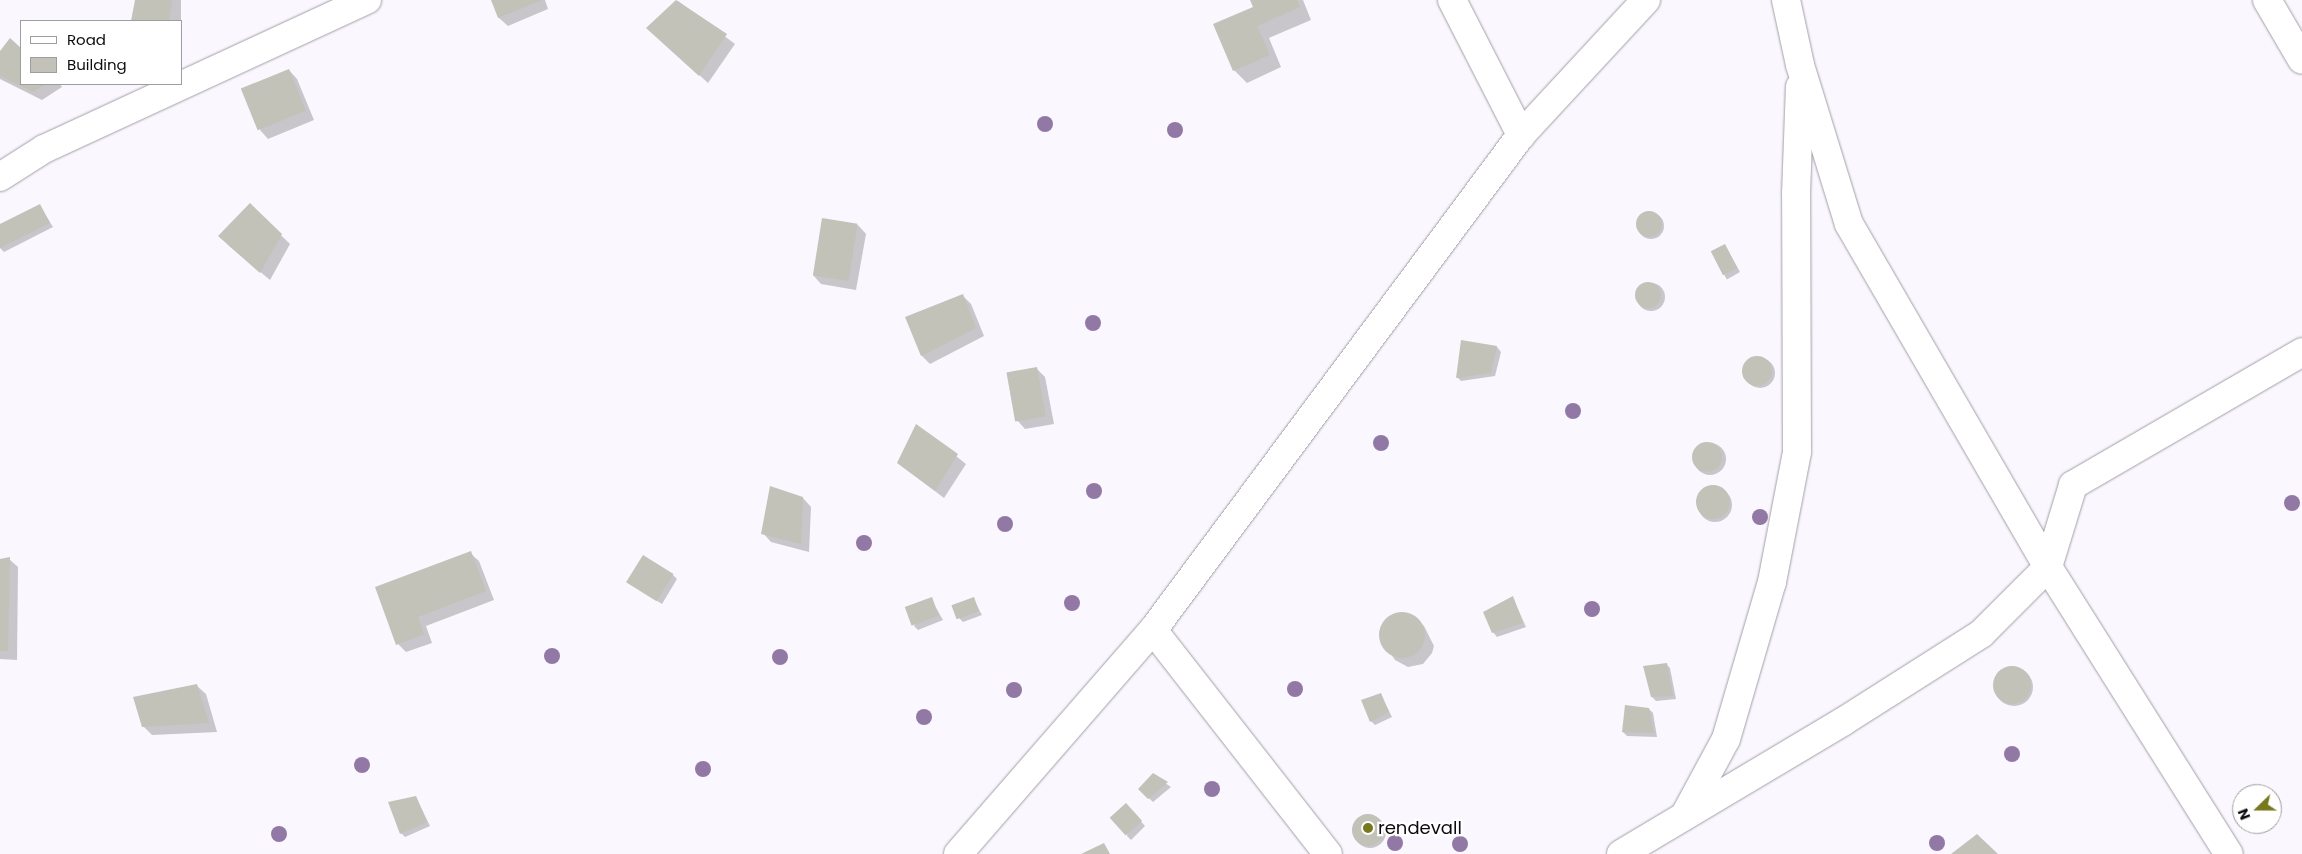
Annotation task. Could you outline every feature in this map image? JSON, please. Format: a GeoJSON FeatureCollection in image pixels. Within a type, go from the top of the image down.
{"type":"FeatureCollection","features":[{"type":"Feature","properties":{"kind":"street"},"geometry":{"type":"LineString","coordinates":[[182,85],[368,0]]}},
{"type":"Feature","properties":{"kind":"street"},"geometry":{"type":"LineString","coordinates":[[1452,0],[1520,135]]}},
{"type":"Feature","properties":{"kind":"street"},"geometry":{"type":"LineString","coordinates":[[958,854],[1153,630],[1520,135],[1646,0]]}},
{"type":"Feature","properties":{"kind":"street"},"geometry":{"type":"LineString","coordinates":[[1786,0],[1800,65],[1849,224],[2048,567],[2229,854]]}},
{"type":"Feature","properties":{"kind":"street"},"geometry":{"type":"LineString","coordinates":[[2267,0],[2302,60]]}},
{"type":"Feature","properties":{"kind":"street"},"geometry":{"type":"LineString","coordinates":[[1685,816],[1726,739],[1772,582],[1797,452],[1796,194],[1800,65]]}},
{"type":"Feature","properties":{"kind":"street"},"geometry":{"type":"LineString","coordinates":[[0,177],[44,148],[182,85]]}},
{"type":"Feature","properties":{"kind":"street"},"geometry":{"type":"LineString","coordinates":[[1621,854],[1981,634],[2048,567],[2073,485],[2302,352]]}},
{"type":"Feature","properties":{"kind":"street"},"geometry":{"type":"LineString","coordinates":[[1153,630],[1328,854]]}},
{"type":"Feature","properties":{"kind":"building"},"geometry":{"type":"Polygon","coordinates":[[[135,0],[172,0],[169,20],[131,20],[135,0]]]}},
{"type":"Feature","properties":{"kind":"building"},"geometry":{"type":"Polygon","coordinates":[[[491,0],[542,0],[498,18],[491,0]]]}},
{"type":"Feature","properties":{"kind":"building"},"geometry":{"type":"Polygon","coordinates":[[[676,0],[727,34],[699,76],[646,28],[676,0]]]}},
{"type":"Feature","properties":{"kind":"building"},"geometry":{"type":"Polygon","coordinates":[[[1250,0],[1297,0],[1300,7],[1257,26],[1270,55],[1233,71],[1213,24],[1253,7],[1250,0]]]}},
{"type":"Feature","properties":{"kind":"building"},"geometry":{"type":"Polygon","coordinates":[[[10,38],[20,47],[20,85],[44,85],[33,92],[0,76],[0,51],[10,38]]]}},
{"type":"Feature","properties":{"kind":"building"},"geometry":{"type":"Polygon","coordinates":[[[289,69],[306,111],[258,130],[241,88],[289,69]]]}},
{"type":"Feature","properties":{"kind":"building"},"geometry":{"type":"Polygon","coordinates":[[[250,203],[282,234],[260,273],[218,236],[250,203]]]}},
{"type":"Feature","properties":{"kind":"building"},"geometry":{"type":"Polygon","coordinates":[[[40,204],[50,223],[0,248],[0,224],[40,204]]]}},
{"type":"Feature","properties":{"kind":"building"},"geometry":{"type":"Polygon","coordinates":[[[1649,211],[1658,215],[1662,224],[1658,233],[1649,237],[1640,233],[1636,224],[1640,215],[1649,211]]]}},
{"type":"Feature","properties":{"kind":"building"},"geometry":{"type":"Polygon","coordinates":[[[822,218],[858,224],[848,281],[813,275],[822,218]]]}},
{"type":"Feature","properties":{"kind":"building"},"geometry":{"type":"Polygon","coordinates":[[[1725,244],[1737,268],[1723,275],[1711,251],[1725,244]]]}},
{"type":"Feature","properties":{"kind":"building"},"geometry":{"type":"Polygon","coordinates":[[[1648,282],[1658,285],[1661,295],[1658,305],[1648,308],[1638,305],[1635,295],[1638,285],[1648,282]]]}},
{"type":"Feature","properties":{"kind":"building"},"geometry":{"type":"Polygon","coordinates":[[[963,294],[976,328],[921,356],[905,317],[963,294]]]}},
{"type":"Feature","properties":{"kind":"building"},"geometry":{"type":"Polygon","coordinates":[[[1461,340],[1497,346],[1491,373],[1456,378],[1461,340]]]}},
{"type":"Feature","properties":{"kind":"building"},"geometry":{"type":"Polygon","coordinates":[[[1757,356],[1768,360],[1772,371],[1768,382],[1757,386],[1746,382],[1742,371],[1746,360],[1757,356]]]}},
{"type":"Feature","properties":{"kind":"building"},"geometry":{"type":"Polygon","coordinates":[[[1037,367],[1046,416],[1015,422],[1006,372],[1037,367]]]}},
{"type":"Feature","properties":{"kind":"building"},"geometry":{"type":"Polygon","coordinates":[[[916,424],[958,454],[935,491],[897,463],[916,424]]]}},
{"type":"Feature","properties":{"kind":"building"},"geometry":{"type":"Polygon","coordinates":[[[1707,442],[1718,446],[1722,457],[1718,468],[1707,472],[1696,468],[1692,457],[1696,446],[1707,442]]]}},
{"type":"Feature","properties":{"kind":"building"},"geometry":{"type":"Polygon","coordinates":[[[1713,485],[1720,486],[1725,490],[1729,495],[1729,509],[1725,514],[1720,518],[1713,519],[1706,518],[1701,514],[1697,509],[1696,502],[1697,495],[1701,490],[1706,486],[1713,485]]]}},
{"type":"Feature","properties":{"kind":"building"},"geometry":{"type":"Polygon","coordinates":[[[770,486],[803,497],[801,544],[761,534],[770,486]]]}},
{"type":"Feature","properties":{"kind":"building"},"geometry":{"type":"Polygon","coordinates":[[[471,551],[486,591],[418,617],[424,634],[396,645],[375,587],[471,551]]]}},
{"type":"Feature","properties":{"kind":"building"},"geometry":{"type":"Polygon","coordinates":[[[643,555],[674,574],[657,601],[626,582],[643,555]]]}},
{"type":"Feature","properties":{"kind":"building"},"geometry":{"type":"Polygon","coordinates":[[[10,557],[8,651],[0,651],[0,559],[10,557]]]}},
{"type":"Feature","properties":{"kind":"building"},"geometry":{"type":"Polygon","coordinates":[[[1513,596],[1523,623],[1492,633],[1483,612],[1513,596]]]}},
{"type":"Feature","properties":{"kind":"building"},"geometry":{"type":"Polygon","coordinates":[[[932,597],[939,616],[912,626],[905,607],[932,597]]]}},
{"type":"Feature","properties":{"kind":"building"},"geometry":{"type":"Polygon","coordinates":[[[974,597],[979,611],[957,619],[951,605],[974,597]]]}},
{"type":"Feature","properties":{"kind":"building"},"geometry":{"type":"Polygon","coordinates":[[[1397,612],[1407,612],[1421,622],[1425,635],[1421,648],[1415,654],[1407,658],[1397,658],[1383,648],[1379,640],[1379,630],[1389,616],[1397,612]]]}},
{"type":"Feature","properties":{"kind":"building"},"geometry":{"type":"Polygon","coordinates":[[[1667,663],[1673,696],[1651,697],[1643,666],[1667,663]]]}},
{"type":"Feature","properties":{"kind":"building"},"geometry":{"type":"Polygon","coordinates":[[[2012,666],[2025,672],[2031,685],[2025,698],[2012,704],[1999,698],[1993,685],[1999,672],[2012,666]]]}},
{"type":"Feature","properties":{"kind":"building"},"geometry":{"type":"Polygon","coordinates":[[[197,684],[209,723],[142,727],[133,697],[197,684]]]}},
{"type":"Feature","properties":{"kind":"building"},"geometry":{"type":"Polygon","coordinates":[[[1381,693],[1389,712],[1370,722],[1361,700],[1381,693]]]}},
{"type":"Feature","properties":{"kind":"building"},"geometry":{"type":"Polygon","coordinates":[[[1625,705],[1649,708],[1654,733],[1622,732],[1625,705]]]}},
{"type":"Feature","properties":{"kind":"building"},"geometry":{"type":"Polygon","coordinates":[[[1153,773],[1168,782],[1148,799],[1138,789],[1153,773]]]}},
{"type":"Feature","properties":{"kind":"building"},"geometry":{"type":"Polygon","coordinates":[[[416,796],[427,822],[400,834],[388,802],[416,796]]]}},
{"type":"Feature","properties":{"kind":"building"},"geometry":{"type":"Polygon","coordinates":[[[1126,803],[1142,821],[1126,836],[1110,818],[1126,803]]]}},
{"type":"Feature","properties":{"kind":"building","name":"rendevall"},"geometry":{"type":"Polygon","coordinates":[[[1368,814],[1374,815],[1379,819],[1383,824],[1383,836],[1379,841],[1374,845],[1368,846],[1362,845],[1357,841],[1353,836],[1352,830],[1353,824],[1357,819],[1362,815],[1368,814]]]}},
{"type":"Feature","properties":{"kind":"building"},"geometry":{"type":"Polygon","coordinates":[[[1977,834],[1998,854],[1951,854],[1977,834]]]}},
{"type":"Feature","properties":{"kind":"building"},"geometry":{"type":"Polygon","coordinates":[[[1104,843],[1110,854],[1081,854],[1104,843]]]}},
{"type":"Feature","properties":{"kind":"place","name":"rendevall"},"geometry":{"type":"Point","coordinates":[1368,828]}}]}
